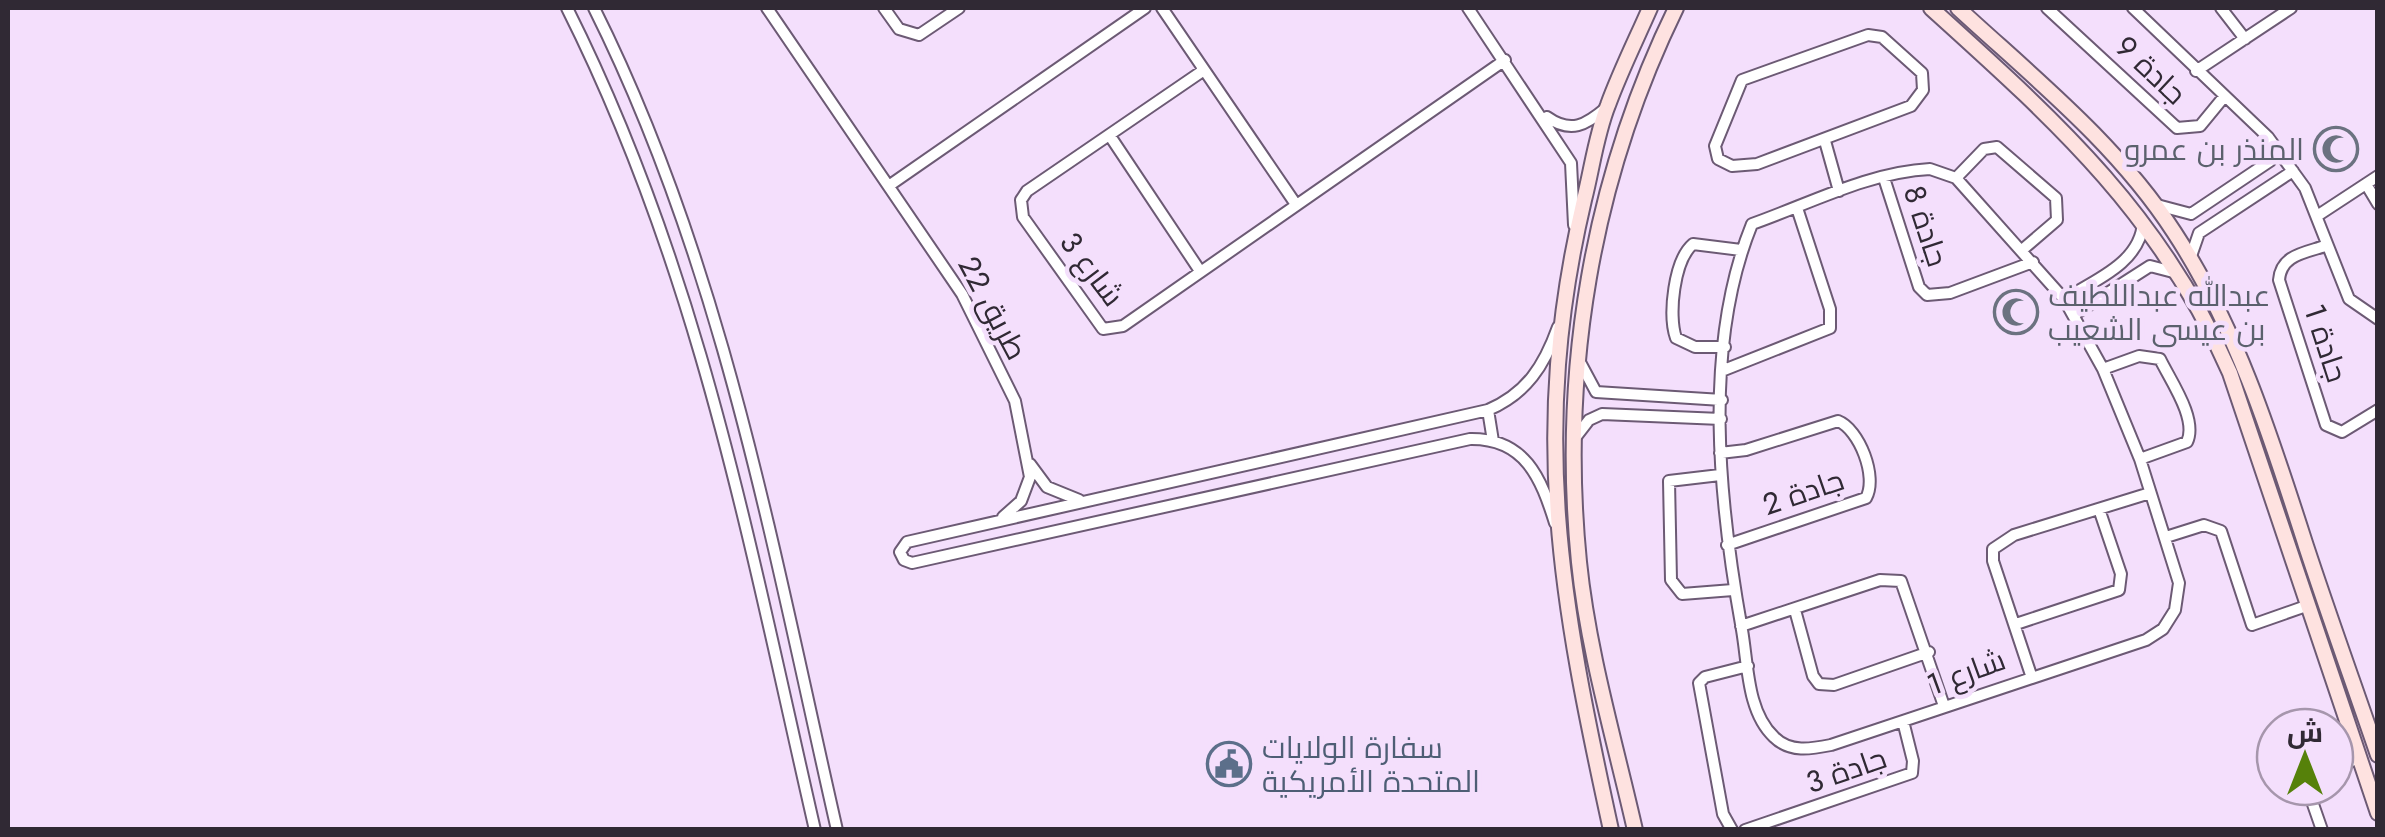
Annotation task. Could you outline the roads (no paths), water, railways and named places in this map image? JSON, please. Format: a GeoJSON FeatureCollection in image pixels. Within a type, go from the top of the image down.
{"type":"FeatureCollection","features":[{"type":"Feature","properties":{"kind":"main road"},"geometry":{"type":"LineString","coordinates":[[1610,830],[1570,639],[1556,528],[1553,402],[1560,321],[1606,107],[1650,8]]}},
{"type":"Feature","properties":{"kind":"main road"},"geometry":{"type":"LineString","coordinates":[[1932,8],[1950,15],[1992,56],[2004,51]]}},
{"type":"Feature","properties":{"kind":"main road"},"geometry":{"type":"LineString","coordinates":[[1932,8],[2087,152],[2143,220],[2178,273],[2230,373],[2266,454],[2277,456]]}},
{"type":"Feature","properties":{"kind":"main road"},"geometry":{"type":"LineString","coordinates":[[1958,8],[2091,131],[2153,203],[2190,260],[2237,347],[2378,755]]}},
{"type":"Feature","properties":{"kind":"main road"},"geometry":{"type":"LineString","coordinates":[[1634,830],[1579,564],[1574,439],[1578,354],[1599,220],[1653,54],[1675,9]]}},
{"type":"Feature","properties":{"kind":"main road"},"geometry":{"type":"LineString","coordinates":[[1636,41],[1649,39],[1653,54]]}},
{"type":"Feature","properties":{"kind":"main road"},"geometry":{"type":"LineString","coordinates":[[2000,71],[2011,68],[2070,122],[2091,131]]}},
{"type":"Feature","properties":{"kind":"main road"},"geometry":{"type":"LineString","coordinates":[[2230,373],[2378,813]]}},
{"type":"Feature","properties":{"kind":"main road"},"geometry":{"type":"LineString","coordinates":[[2262,466],[2275,475],[2301,553],[2313,567]]}},
{"type":"Feature","properties":{"kind":"main road"},"geometry":{"type":"LineString","coordinates":[[1570,639],[1578,646],[1588,687],[1596,692],[1603,688]]}},
{"type":"Feature","properties":{"kind":"street"},"geometry":{"type":"LineString","coordinates":[[568,8],[646,179],[682,285],[714,395],[814,830]]}},
{"type":"Feature","properties":{"kind":"street"},"geometry":{"type":"LineString","coordinates":[[594,8],[676,194],[731,367],[837,830]]}},
{"type":"Feature","properties":{"kind":"street","name":"طريق 22"},"geometry":{"type":"LineString","coordinates":[[768,8],[890,185],[976,323],[1016,401],[1030,463]]}},
{"type":"Feature","properties":{"kind":"street"},"geometry":{"type":"LineString","coordinates":[[884,8],[900,30],[909,34],[926,32],[959,8]]}},
{"type":"Feature","properties":{"kind":"street"},"geometry":{"type":"LineString","coordinates":[[890,185],[1146,8]]}},
{"type":"Feature","properties":{"kind":"street"},"geometry":{"type":"LineString","coordinates":[[1162,8],[1295,203]]}},
{"type":"Feature","properties":{"kind":"street"},"geometry":{"type":"LineString","coordinates":[[1468,8],[1538,108],[1573,169],[1574,244]]}},
{"type":"Feature","properties":{"kind":"street","name":"جادة 9"},"geometry":{"type":"LineString","coordinates":[[2047,8],[2177,128],[2200,126],[2223,98]]}},
{"type":"Feature","properties":{"kind":"street"},"geometry":{"type":"LineString","coordinates":[[2133,8],[2278,150],[2317,216],[2325,246],[2349,299],[2378,318]]}},
{"type":"Feature","properties":{"kind":"street"},"geometry":{"type":"LineString","coordinates":[[2221,8],[2244,39]]}},
{"type":"Feature","properties":{"kind":"street"},"geometry":{"type":"LineString","coordinates":[[2196,71],[2291,8]]}},
{"type":"Feature","properties":{"kind":"street"},"geometry":{"type":"LineString","coordinates":[[1868,35],[1882,37],[1922,73],[1924,90],[1904,111],[1824,140],[1744,167],[1724,164],[1715,152],[1733,93],[1750,76],[1868,35]]}},
{"type":"Feature","properties":{"kind":"street","name":"شارع 3"},"geometry":{"type":"LineString","coordinates":[[1204,70],[1027,191],[1021,200],[1023,218],[1103,329],[1122,326],[1504,60]]}},
{"type":"Feature","properties":{"kind":"street"},"geometry":{"type":"LineString","coordinates":[[1538,108],[1570,128],[1585,124],[1606,107]]}},
{"type":"Feature","properties":{"kind":"street"},"geometry":{"type":"LineString","coordinates":[[1110,136],[1200,271]]}},
{"type":"Feature","properties":{"kind":"street"},"geometry":{"type":"LineString","coordinates":[[1824,140],[1839,191]]}},
{"type":"Feature","properties":{"kind":"street"},"geometry":{"type":"LineString","coordinates":[[1724,347],[1696,346],[1676,338],[1676,283],[1683,255],[1692,244],[1741,250],[1752,224],[1839,191],[1930,169],[1956,178],[1984,148],[1997,146],[2056,198],[2057,220],[2022,250]]}},
{"type":"Feature","properties":{"kind":"street"},"geometry":{"type":"LineString","coordinates":[[2153,203],[2192,214],[2270,161],[2278,150]]}},
{"type":"Feature","properties":{"kind":"street"},"geometry":{"type":"LineString","coordinates":[[2190,260],[2198,234],[2293,171]]}},
{"type":"Feature","properties":{"kind":"street"},"geometry":{"type":"LineString","coordinates":[[2317,216],[2378,176]]}},
{"type":"Feature","properties":{"kind":"street","name":"جادة 8"},"geometry":{"type":"LineString","coordinates":[[1884,178],[1920,286],[1928,295],[1950,293],[2032,262]]}},
{"type":"Feature","properties":{"kind":"street","name":"شارع 1"},"geometry":{"type":"LineString","coordinates":[[1741,250],[1724,347],[1720,475],[1726,545],[1762,723],[1776,740],[1806,750],[2146,640],[2163,629],[2175,610],[2178,583],[2166,536],[2103,369],[2064,299],[1956,178]]}},
{"type":"Feature","properties":{"kind":"street"},"geometry":{"type":"LineString","coordinates":[[2366,184],[2378,204]]}},
{"type":"Feature","properties":{"kind":"street"},"geometry":{"type":"LineString","coordinates":[[1724,370],[1830,328],[1830,310],[1797,208]]}},
{"type":"Feature","properties":{"kind":"street"},"geometry":{"type":"LineString","coordinates":[[2064,299],[2128,258],[2142,238],[2143,220]]}},
{"type":"Feature","properties":{"kind":"street","name":"جادة 1"},"geometry":{"type":"LineString","coordinates":[[2325,246],[2287,259],[2280,266],[2285,298],[2326,424],[2342,432],[2378,410]]}},
{"type":"Feature","properties":{"kind":"street"},"geometry":{"type":"LineString","coordinates":[[2074,314],[2150,266],[2178,273]]}},
{"type":"Feature","properties":{"kind":"street"},"geometry":{"type":"LineString","coordinates":[[1556,528],[1536,472],[1522,456],[1493,441],[1470,439],[912,563],[901,557],[901,548],[907,542],[1488,410],[1510,399],[1536,374],[1560,321]]}},
{"type":"Feature","properties":{"kind":"street"},"geometry":{"type":"LineString","coordinates":[[1578,354],[1587,381],[1596,392],[1722,400]]}},
{"type":"Feature","properties":{"kind":"street"},"geometry":{"type":"LineString","coordinates":[[2103,369],[2139,356],[2160,359],[2186,416],[2186,442],[2140,460]]}},
{"type":"Feature","properties":{"kind":"street"},"geometry":{"type":"LineString","coordinates":[[1488,410],[1493,441]]}},
{"type":"Feature","properties":{"kind":"street"},"geometry":{"type":"LineString","coordinates":[[1574,439],[1589,420],[1602,414],[1721,419]]}},
{"type":"Feature","properties":{"kind":"street","name":"جادة 2"},"geometry":{"type":"LineString","coordinates":[[1720,453],[1746,450],[1838,421],[1855,434],[1870,484],[1866,498],[1726,545]]}},
{"type":"Feature","properties":{"kind":"street"},"geometry":{"type":"LineString","coordinates":[[1030,463],[1056,492],[1091,500]]}},
{"type":"Feature","properties":{"kind":"street"},"geometry":{"type":"LineString","coordinates":[[991,523],[1021,501],[1030,463]]}},
{"type":"Feature","properties":{"kind":"street"},"geometry":{"type":"LineString","coordinates":[[1222,470],[1228,494]]}},
{"type":"Feature","properties":{"kind":"street"},"geometry":{"type":"LineString","coordinates":[[1720,475],[1669,481],[1672,580],[1682,594],[1733,590]]}},
{"type":"Feature","properties":{"kind":"street"},"geometry":{"type":"LineString","coordinates":[[2031,675],[1993,561],[1993,549],[2014,535],[2150,493]]}},
{"type":"Feature","properties":{"kind":"street"},"geometry":{"type":"LineString","coordinates":[[2016,624],[2119,590],[2121,574],[2099,509]]}},
{"type":"Feature","properties":{"kind":"street"},"geometry":{"type":"LineString","coordinates":[[2166,536],[2204,526],[2220,532],[2252,625],[2308,605]]}},
{"type":"Feature","properties":{"kind":"street"},"geometry":{"type":"LineString","coordinates":[[1741,626],[1880,580],[1901,581],[1929,652],[1944,706]]}},
{"type":"Feature","properties":{"kind":"street"},"geometry":{"type":"LineString","coordinates":[[1795,610],[1813,676],[1820,684],[1834,685],[1929,652]]}},
{"type":"Feature","properties":{"kind":"street"},"geometry":{"type":"LineString","coordinates":[[1732,830],[1722,814],[1699,683],[1705,677],[1748,666]]}},
{"type":"Feature","properties":{"kind":"street","name":"جادة 3"},"geometry":{"type":"LineString","coordinates":[[1746,830],[1912,773],[1913,761],[1903,721]]}},
{"type":"Feature","properties":{"kind":"street"},"geometry":{"type":"LineString","coordinates":[[2355,760],[2359,758]]}},
{"type":"Feature","properties":{"kind":"place","name":"المنذر بن عمرو"},"geometry":{"type":"Point","coordinates":[2336,149]}},
{"type":"Feature","properties":{"kind":"place","name":"عبدالله عبداللطيف بن عيسى الشعيب"},"geometry":{"type":"Point","coordinates":[2016,312]}},
{"type":"Feature","properties":{"kind":"place","name":"سفارة الولايات المتحدة الأمريكية"},"geometry":{"type":"Point","coordinates":[1229,764]}}]}
